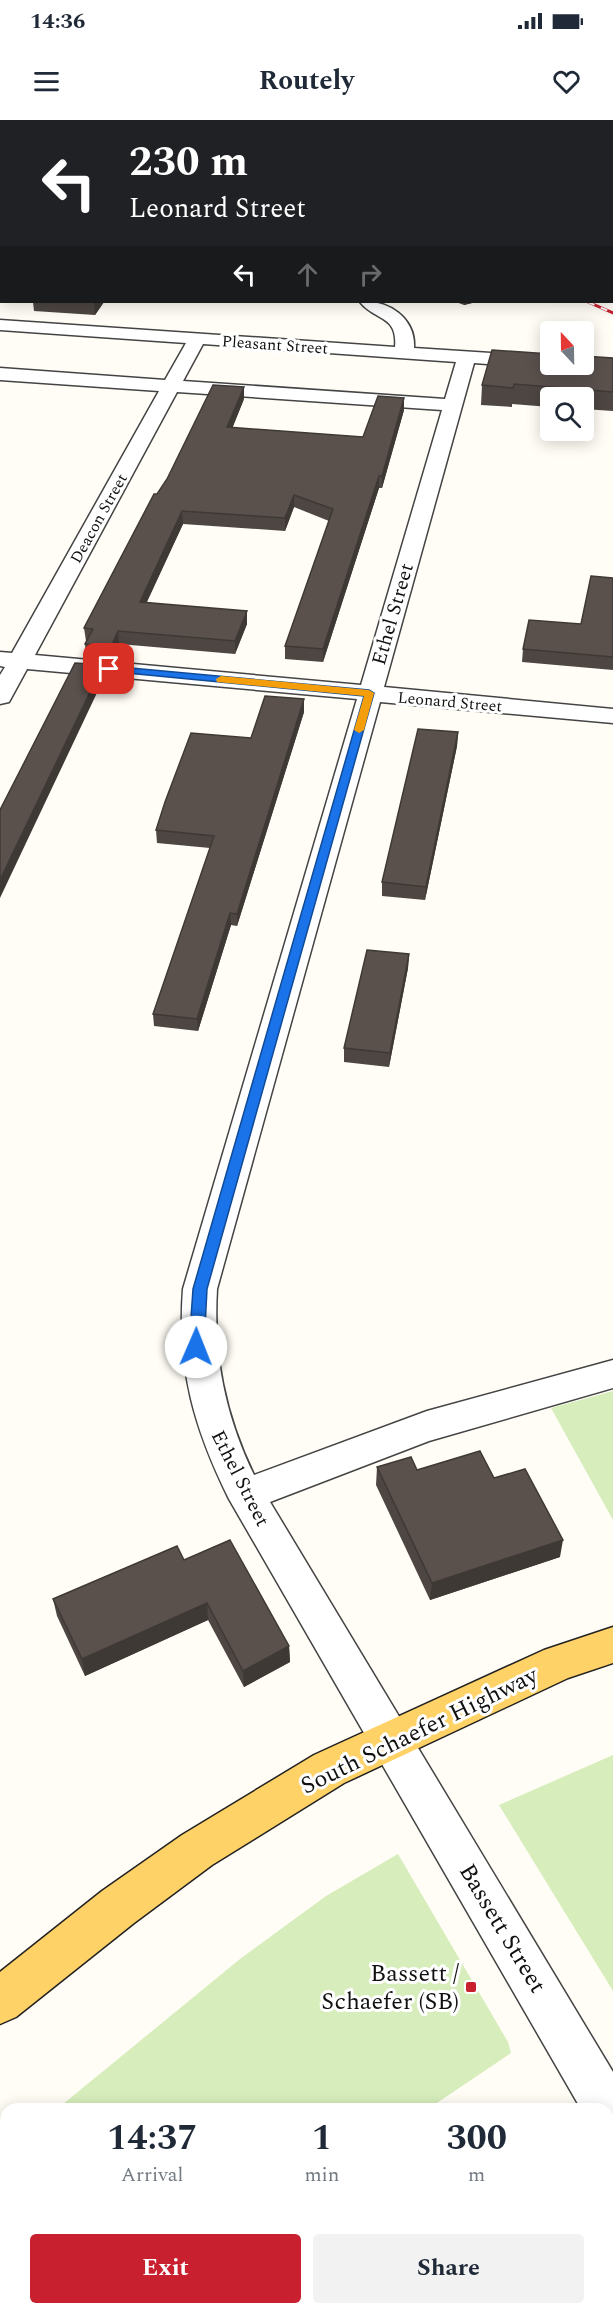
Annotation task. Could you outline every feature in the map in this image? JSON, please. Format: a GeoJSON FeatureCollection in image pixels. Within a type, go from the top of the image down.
{"type":"FeatureCollection","features":[{"type":"Feature","properties":{"kind":"main road","name":"South Schaefer Highway"},"geometry":{"type":"LineString","coordinates":[[0,2001],[118,1907],[197,1850],[329,1769],[558,1663],[613,1645]]}},
{"type":"Feature","properties":{"kind":"street"},"geometry":{"type":"LineString","coordinates":[[371,303],[396,319],[404,328],[406,338],[404,353]]}},
{"type":"Feature","properties":{"kind":"street","name":"Pleasant Street"},"geometry":{"type":"LineString","coordinates":[[0,325],[540,362]]}},
{"type":"Feature","properties":{"kind":"street","name":"Deacon Street"},"geometry":{"type":"LineString","coordinates":[[0,697],[10,660],[197,339]]}},
{"type":"Feature","properties":{"kind":"street","name":"Ethel Street"},"geometry":{"type":"LineString","coordinates":[[392,1740],[247,1495],[220,1445],[204,1393],[196,1347],[200,1289],[467,357]]}},
{"type":"Feature","properties":{"kind":"street"},"geometry":{"type":"LineString","coordinates":[[0,374],[453,405]]}},
{"type":"Feature","properties":{"kind":"street","name":"Leonard Street"},"geometry":{"type":"LineString","coordinates":[[10,660],[613,716]]}},
{"type":"Feature","properties":{"kind":"street"},"geometry":{"type":"LineString","coordinates":[[247,1495],[325,1461],[437,1422],[540,1392],[613,1374]]}},
{"type":"Feature","properties":{"kind":"street","name":"Bassett Street"},"geometry":{"type":"LineString","coordinates":[[392,1740],[605,2103]]}},
{"type":"Feature","properties":{"kind":"green space"},"geometry":{"type":"Polygon","coordinates":[[[613,1391],[613,1520],[551,1408],[613,1391]]]}},
{"type":"Feature","properties":{"kind":"green space"},"geometry":{"type":"Polygon","coordinates":[[[613,1755],[613,1991],[499,1805],[613,1755]]]}},
{"type":"Feature","properties":{"kind":"green space"},"geometry":{"type":"Polygon","coordinates":[[[398,1854],[508,2042],[511,2053],[437,2103],[64,2103],[240,1959],[326,1896],[398,1854]]]}},
{"type":"Feature","properties":{"kind":"building"},"geometry":{"type":"Polygon","coordinates":[[[492,350],[540,353],[540,375],[594,375],[594,357],[613,358],[613,392],[594,390],[594,387],[514,384],[513,388],[482,385],[492,350]]]}},
{"type":"Feature","properties":{"kind":"building"},"geometry":{"type":"Polygon","coordinates":[[[213,385],[244,387],[227,427],[363,437],[378,396],[404,398],[382,476],[379,476],[323,649],[285,646],[333,509],[294,495],[285,518],[182,511],[140,602],[247,611],[235,641],[118,631],[111,647],[85,644],[93,629],[84,628],[154,494],[157,494],[167,479],[213,385]]]}},
{"type":"Feature","properties":{"kind":"building"},"geometry":{"type":"Polygon","coordinates":[[[591,576],[613,578],[613,657],[523,649],[529,620],[581,624],[591,576]]]}},
{"type":"Feature","properties":{"kind":"building"},"geometry":{"type":"Polygon","coordinates":[[[75,663],[103,665],[0,880],[0,810],[75,663]]]}},
{"type":"Feature","properties":{"kind":"building"},"geometry":{"type":"Polygon","coordinates":[[[265,696],[304,699],[237,914],[230,913],[197,1019],[153,1014],[214,836],[156,830],[165,802],[191,733],[251,738],[265,696]]]}},
{"type":"Feature","properties":{"kind":"building"},"geometry":{"type":"Polygon","coordinates":[[[418,729],[458,732],[426,887],[382,882],[418,729]]]}},
{"type":"Feature","properties":{"kind":"building"},"geometry":{"type":"Polygon","coordinates":[[[367,950],[409,954],[390,1053],[344,1048],[367,950]]]}},
{"type":"Feature","properties":{"kind":"building"},"geometry":{"type":"Polygon","coordinates":[[[480,1451],[494,1478],[525,1469],[563,1540],[432,1583],[377,1467],[411,1457],[417,1470],[480,1451]]]}},
{"type":"Feature","properties":{"kind":"building"},"geometry":{"type":"Polygon","coordinates":[[[230,1540],[289,1646],[243,1671],[207,1603],[82,1659],[53,1599],[177,1546],[184,1560],[230,1540]]]}},
{"type":"Feature","properties":{"kind":"railway"},"geometry":{"type":"LineString","coordinates":[[590,303],[613,313]]}},
{"type":"Feature","properties":{"kind":"slow traffic"},"geometry":{"type":"LineString","coordinates":[[221,679],[369,693],[359,730]]}},
{"type":"Feature","properties":{"kind":"place","name":"Bassett / Schaefer (SB)"},"geometry":{"type":"Point","coordinates":[471,1987]}},
{"type":"Feature","properties":{"kind":"route"},"geometry":{"type":"LineString","coordinates":[[109,669],[369,693],[200,1289],[196,1347]]}}]}
